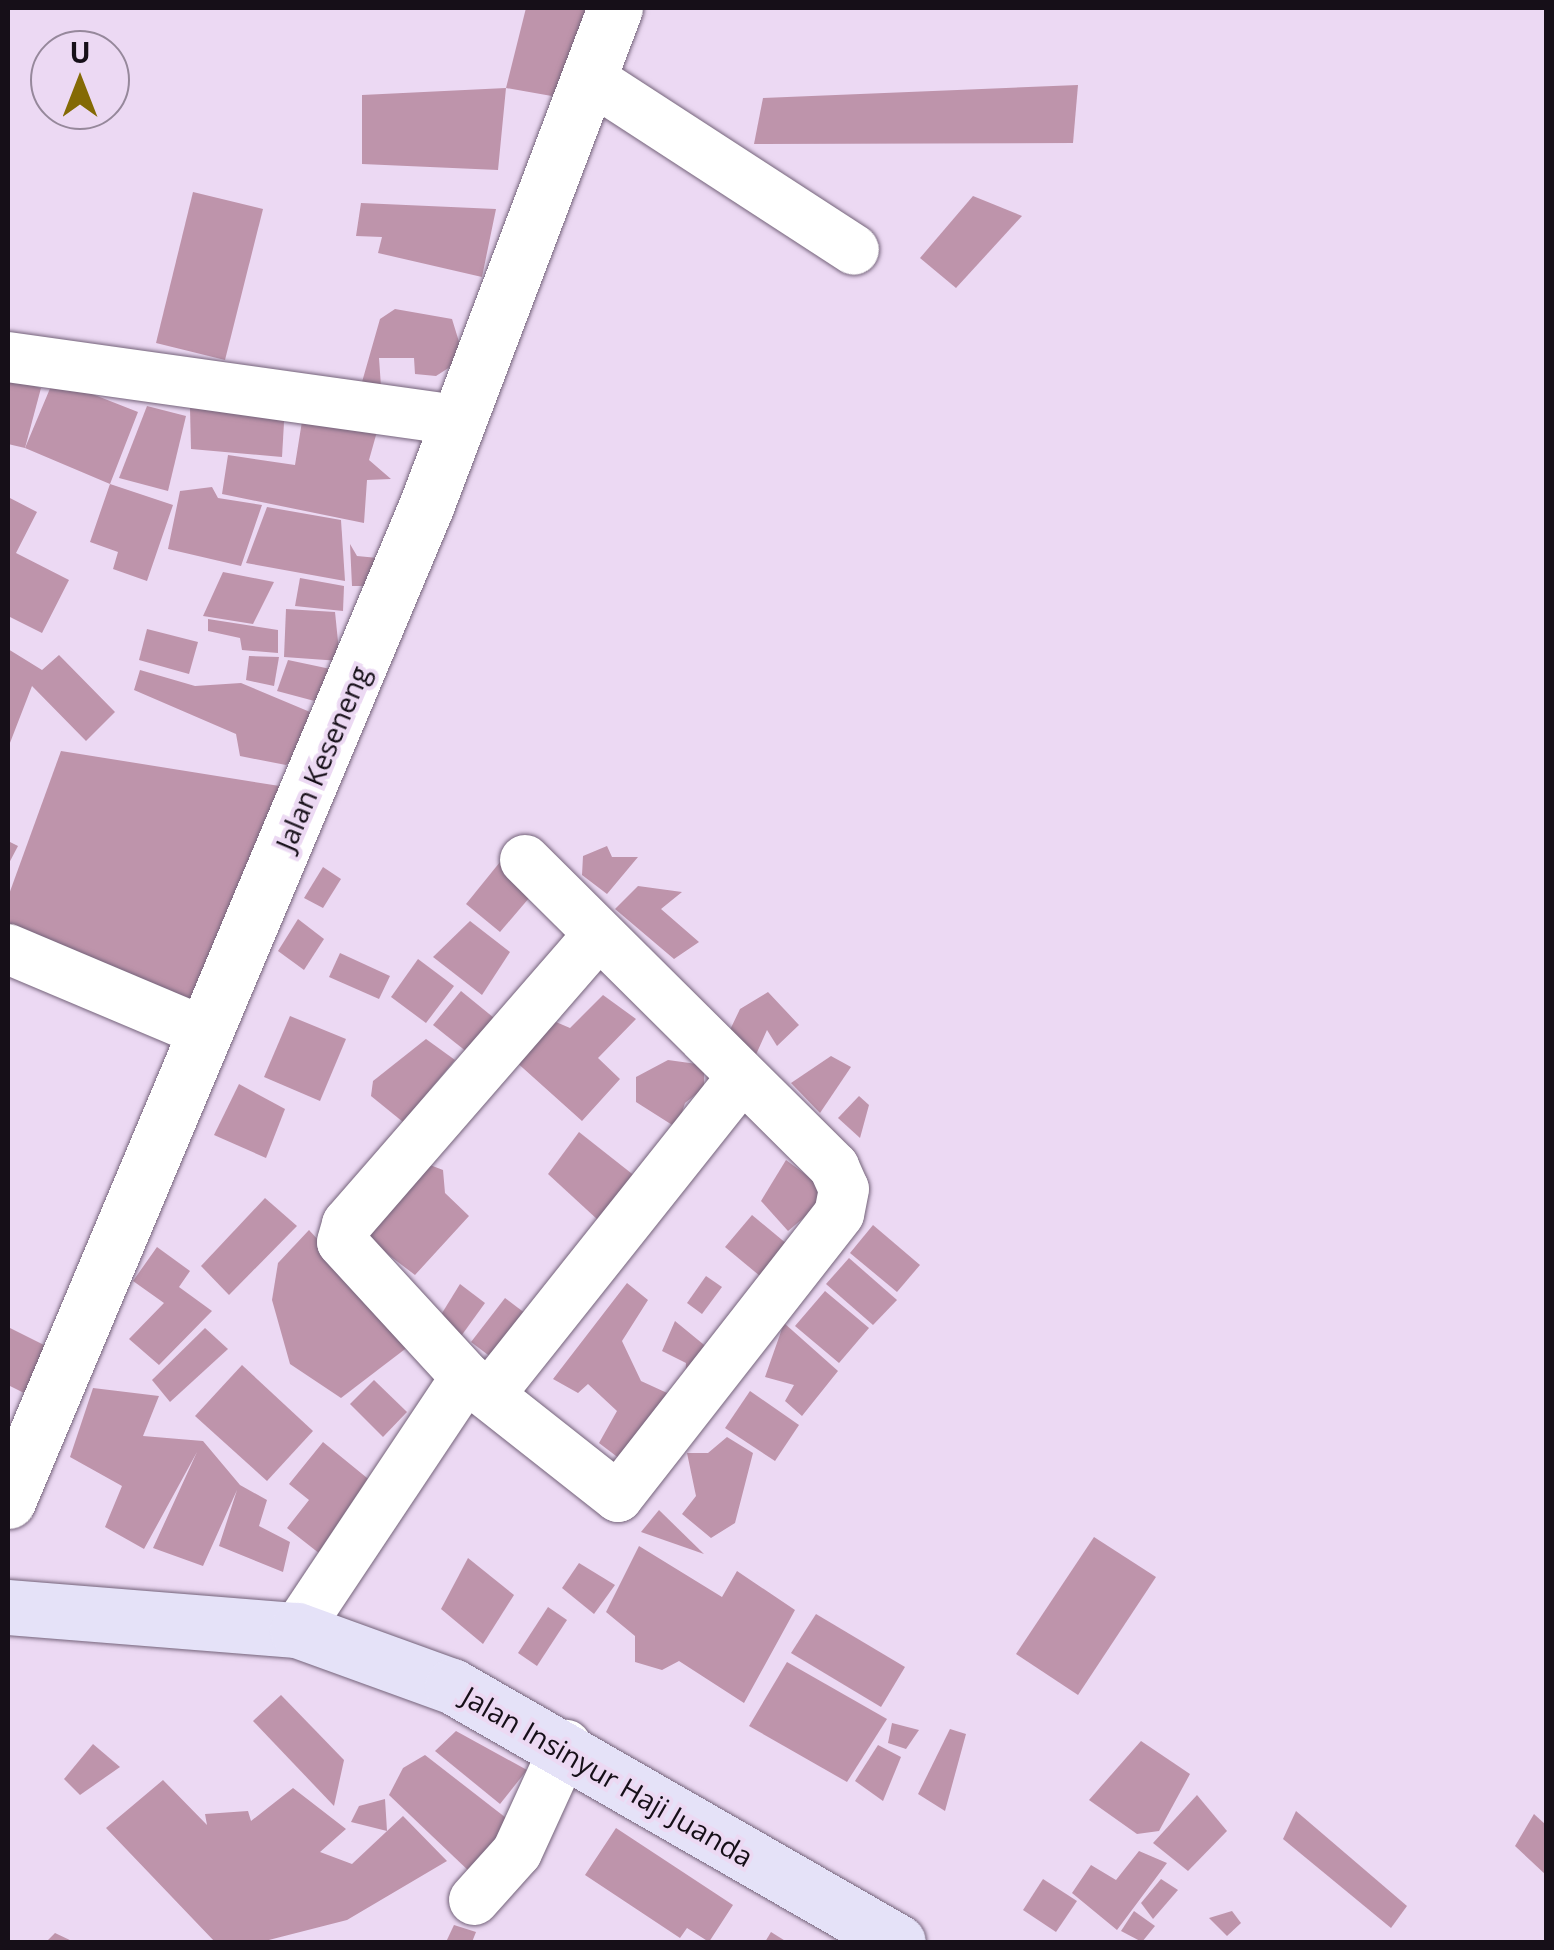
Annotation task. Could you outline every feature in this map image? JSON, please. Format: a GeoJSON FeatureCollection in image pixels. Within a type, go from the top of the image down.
{"type":"FeatureCollection","features":[{"type":"Feature","properties":{"kind":"main road","name":"Jalan Insinyur Haji Juanda"},"geometry":{"type":"LineString","coordinates":[[8,1607],[297,1630],[452,1686],[566,1745],[898,1942]]}},
{"type":"Feature","properties":{"kind":"street","name":"Jalan Keseneng"},"geometry":{"type":"LineString","coordinates":[[8,1501],[208,1033],[457,420],[615,8]]}},
{"type":"Feature","properties":{"kind":"street"},"geometry":{"type":"LineString","coordinates":[[588,77],[854,250]]}},
{"type":"Feature","properties":{"kind":"street"},"geometry":{"type":"LineString","coordinates":[[8,358],[457,420]]}},
{"type":"Feature","properties":{"kind":"street"},"geometry":{"type":"LineString","coordinates":[[525,860],[836,1171],[842,1208],[626,1494],[604,1492],[478,1385],[345,1251],[342,1236],[597,936]]}},
{"type":"Feature","properties":{"kind":"street"},"geometry":{"type":"LineString","coordinates":[[8,949],[208,1033]]}},
{"type":"Feature","properties":{"kind":"street"},"geometry":{"type":"LineString","coordinates":[[297,1630],[478,1385],[742,1077]]}},
{"type":"Feature","properties":{"kind":"street"},"geometry":{"type":"LineString","coordinates":[[474,1900],[517,1852],[566,1745]]}},
{"type":"Feature","properties":{"kind":"building"},"geometry":{"type":"Polygon","coordinates":[[[526,8],[596,8],[563,98],[506,88],[526,8]]]}},
{"type":"Feature","properties":{"kind":"building"},"geometry":{"type":"Polygon","coordinates":[[[1078,85],[1073,143],[754,144],[763,98],[1078,85]]]}},
{"type":"Feature","properties":{"kind":"building"},"geometry":{"type":"Polygon","coordinates":[[[506,88],[498,170],[362,164],[362,95],[506,88]]]}},
{"type":"Feature","properties":{"kind":"building"},"geometry":{"type":"Polygon","coordinates":[[[193,192],[263,209],[225,360],[156,343],[193,192]]]}},
{"type":"Feature","properties":{"kind":"building"},"geometry":{"type":"Polygon","coordinates":[[[973,196],[1022,216],[956,288],[920,258],[973,196]]]}},
{"type":"Feature","properties":{"kind":"building"},"geometry":{"type":"Polygon","coordinates":[[[361,203],[496,209],[482,277],[378,253],[382,237],[356,236],[361,203]]]}},
{"type":"Feature","properties":{"kind":"building"},"geometry":{"type":"Polygon","coordinates":[[[395,309],[452,319],[464,358],[436,376],[415,374],[414,358],[379,358],[382,401],[358,396],[380,319],[395,309]]]}},
{"type":"Feature","properties":{"kind":"building"},"geometry":{"type":"Polygon","coordinates":[[[8,379],[41,388],[25,448],[8,444],[8,379]]]}},
{"type":"Feature","properties":{"kind":"building"},"geometry":{"type":"Polygon","coordinates":[[[54,379],[138,412],[110,484],[25,448],[54,379]]]}},
{"type":"Feature","properties":{"kind":"building"},"geometry":{"type":"Polygon","coordinates":[[[285,405],[282,457],[191,449],[190,408],[285,405]]]}},
{"type":"Feature","properties":{"kind":"building"},"geometry":{"type":"Polygon","coordinates":[[[147,406],[186,416],[168,491],[119,478],[147,406]]]}},
{"type":"Feature","properties":{"kind":"building"},"geometry":{"type":"Polygon","coordinates":[[[303,415],[378,428],[369,460],[391,479],[367,480],[364,523],[222,494],[228,455],[295,465],[303,415]]]}},
{"type":"Feature","properties":{"kind":"building"},"geometry":{"type":"Polygon","coordinates":[[[110,484],[173,505],[147,581],[113,569],[118,552],[90,542],[110,484]]]}},
{"type":"Feature","properties":{"kind":"building"},"geometry":{"type":"Polygon","coordinates":[[[212,487],[218,498],[262,505],[241,566],[168,549],[180,491],[212,487]]]}},
{"type":"Feature","properties":{"kind":"building"},"geometry":{"type":"Polygon","coordinates":[[[8,497],[37,512],[16,553],[69,580],[42,633],[8,616],[8,497]]]}},
{"type":"Feature","properties":{"kind":"building"},"geometry":{"type":"Polygon","coordinates":[[[267,507],[341,520],[345,581],[246,563],[267,507]]]}},
{"type":"Feature","properties":{"kind":"building"},"geometry":{"type":"Polygon","coordinates":[[[350,544],[357,556],[378,558],[372,586],[352,586],[350,544]]]}},
{"type":"Feature","properties":{"kind":"building"},"geometry":{"type":"Polygon","coordinates":[[[223,572],[274,582],[253,624],[203,616],[223,572]]]}},
{"type":"Feature","properties":{"kind":"building"},"geometry":{"type":"Polygon","coordinates":[[[300,578],[344,586],[343,611],[295,606],[300,578]]]}},
{"type":"Feature","properties":{"kind":"building"},"geometry":{"type":"Polygon","coordinates":[[[286,609],[335,612],[340,661],[284,657],[286,609]]]}},
{"type":"Feature","properties":{"kind":"building"},"geometry":{"type":"Polygon","coordinates":[[[208,619],[278,630],[278,653],[242,650],[240,638],[208,631],[208,619]]]}},
{"type":"Feature","properties":{"kind":"building"},"geometry":{"type":"Polygon","coordinates":[[[147,629],[198,642],[189,674],[139,660],[147,629]]]}},
{"type":"Feature","properties":{"kind":"building"},"geometry":{"type":"Polygon","coordinates":[[[8,649],[42,670],[59,655],[115,712],[86,741],[32,686],[8,748],[8,649]]]}},
{"type":"Feature","properties":{"kind":"building"},"geometry":{"type":"Polygon","coordinates":[[[249,656],[279,657],[274,686],[246,680],[249,656]]]}},
{"type":"Feature","properties":{"kind":"building"},"geometry":{"type":"Polygon","coordinates":[[[288,660],[340,671],[337,707],[277,691],[288,660]]]}},
{"type":"Feature","properties":{"kind":"building"},"geometry":{"type":"Polygon","coordinates":[[[140,670],[195,686],[241,683],[322,717],[319,738],[286,765],[240,756],[236,734],[134,690],[140,670]]]}},
{"type":"Feature","properties":{"kind":"building"},"geometry":{"type":"Polygon","coordinates":[[[61,751],[286,787],[188,1013],[8,931],[8,897],[61,751]]]}},
{"type":"Feature","properties":{"kind":"building"},"geometry":{"type":"Polygon","coordinates":[[[8,841],[18,846],[8,865],[8,841]]]}},
{"type":"Feature","properties":{"kind":"building"},"geometry":{"type":"Polygon","coordinates":[[[607,846],[612,857],[638,857],[607,894],[582,875],[583,856],[607,846]]]}},
{"type":"Feature","properties":{"kind":"building"},"geometry":{"type":"Polygon","coordinates":[[[500,862],[535,891],[500,932],[466,904],[500,862]]]}},
{"type":"Feature","properties":{"kind":"building"},"geometry":{"type":"Polygon","coordinates":[[[323,867],[341,879],[323,908],[304,898],[323,867]]]}},
{"type":"Feature","properties":{"kind":"building"},"geometry":{"type":"Polygon","coordinates":[[[638,886],[682,892],[661,909],[699,942],[674,959],[615,909],[638,886]]]}},
{"type":"Feature","properties":{"kind":"building"},"geometry":{"type":"Polygon","coordinates":[[[298,919],[324,939],[304,970],[278,951],[298,919]]]}},
{"type":"Feature","properties":{"kind":"building"},"geometry":{"type":"Polygon","coordinates":[[[470,921],[510,952],[482,995],[433,957],[470,921]]]}},
{"type":"Feature","properties":{"kind":"building"},"geometry":{"type":"Polygon","coordinates":[[[340,953],[390,976],[379,999],[329,977],[340,953]]]}},
{"type":"Feature","properties":{"kind":"building"},"geometry":{"type":"Polygon","coordinates":[[[418,959],[454,986],[426,1023],[391,997],[418,959]]]}},
{"type":"Feature","properties":{"kind":"building"},"geometry":{"type":"Polygon","coordinates":[[[461,991],[499,1022],[472,1056],[433,1025],[461,991]]]}},
{"type":"Feature","properties":{"kind":"building"},"geometry":{"type":"Polygon","coordinates":[[[768,992],[799,1025],[777,1046],[767,1030],[754,1059],[729,1032],[740,1009],[768,992]]]}},
{"type":"Feature","properties":{"kind":"building"},"geometry":{"type":"Polygon","coordinates":[[[603,995],[636,1019],[598,1058],[620,1079],[582,1121],[514,1060],[549,1019],[570,1028],[603,995]]]}},
{"type":"Feature","properties":{"kind":"building"},"geometry":{"type":"Polygon","coordinates":[[[290,1016],[346,1039],[320,1101],[264,1077],[290,1016]]]}},
{"type":"Feature","properties":{"kind":"building"},"geometry":{"type":"Polygon","coordinates":[[[426,1039],[455,1060],[403,1122],[371,1096],[373,1081],[426,1039]]]}},
{"type":"Feature","properties":{"kind":"building"},"geometry":{"type":"Polygon","coordinates":[[[831,1056],[851,1067],[820,1113],[791,1083],[831,1056]]]}},
{"type":"Feature","properties":{"kind":"building"},"geometry":{"type":"Polygon","coordinates":[[[668,1060],[704,1065],[704,1088],[685,1103],[677,1128],[636,1102],[636,1077],[668,1060]]]}},
{"type":"Feature","properties":{"kind":"building"},"geometry":{"type":"Polygon","coordinates":[[[239,1084],[285,1109],[266,1158],[214,1135],[239,1084]]]}},
{"type":"Feature","properties":{"kind":"building"},"geometry":{"type":"Polygon","coordinates":[[[859,1096],[869,1105],[860,1138],[838,1118],[859,1096]]]}},
{"type":"Feature","properties":{"kind":"building"},"geometry":{"type":"Polygon","coordinates":[[[579,1132],[650,1188],[611,1232],[548,1174],[579,1132]]]}},
{"type":"Feature","properties":{"kind":"building"},"geometry":{"type":"Polygon","coordinates":[[[417,1160],[443,1170],[445,1193],[469,1216],[415,1275],[361,1234],[417,1160]]]}},
{"type":"Feature","properties":{"kind":"building"},"geometry":{"type":"Polygon","coordinates":[[[786,1160],[832,1194],[788,1231],[761,1201],[786,1160]]]}},
{"type":"Feature","properties":{"kind":"building"},"geometry":{"type":"Polygon","coordinates":[[[265,1198],[297,1226],[229,1295],[201,1266],[265,1198]]]}},
{"type":"Feature","properties":{"kind":"building"},"geometry":{"type":"Polygon","coordinates":[[[752,1215],[799,1254],[772,1286],[725,1247],[752,1215]]]}},
{"type":"Feature","properties":{"kind":"building"},"geometry":{"type":"Polygon","coordinates":[[[873,1225],[920,1265],[897,1292],[850,1253],[873,1225]]]}},
{"type":"Feature","properties":{"kind":"building"},"geometry":{"type":"Polygon","coordinates":[[[309,1230],[413,1343],[341,1398],[290,1364],[272,1300],[278,1263],[309,1230]]]}},
{"type":"Feature","properties":{"kind":"building"},"geometry":{"type":"Polygon","coordinates":[[[157,1247],[190,1271],[179,1287],[212,1311],[159,1365],[129,1339],[164,1303],[133,1281],[157,1247]]]}},
{"type":"Feature","properties":{"kind":"building"},"geometry":{"type":"Polygon","coordinates":[[[849,1258],[897,1300],[873,1325],[826,1284],[849,1258]]]}},
{"type":"Feature","properties":{"kind":"building"},"geometry":{"type":"Polygon","coordinates":[[[706,1276],[722,1287],[702,1314],[687,1303],[706,1276]]]}},
{"type":"Feature","properties":{"kind":"building"},"geometry":{"type":"Polygon","coordinates":[[[627,1283],[648,1300],[622,1341],[641,1381],[689,1403],[637,1472],[599,1443],[617,1411],[588,1384],[578,1393],[553,1379],[627,1283]]]}},
{"type":"Feature","properties":{"kind":"building"},"geometry":{"type":"Polygon","coordinates":[[[460,1284],[485,1303],[459,1339],[439,1318],[460,1284]]]}},
{"type":"Feature","properties":{"kind":"building"},"geometry":{"type":"Polygon","coordinates":[[[825,1291],[869,1328],[839,1363],[795,1326],[825,1291]]]}},
{"type":"Feature","properties":{"kind":"building"},"geometry":{"type":"Polygon","coordinates":[[[505,1298],[538,1323],[504,1367],[471,1342],[505,1298]]]}},
{"type":"Feature","properties":{"kind":"building"},"geometry":{"type":"Polygon","coordinates":[[[675,1321],[720,1358],[685,1386],[686,1363],[662,1351],[675,1321]]]}},
{"type":"Feature","properties":{"kind":"building"},"geometry":{"type":"Polygon","coordinates":[[[784,1323],[838,1371],[802,1416],[785,1401],[794,1385],[765,1377],[784,1323]]]}},
{"type":"Feature","properties":{"kind":"building"},"geometry":{"type":"Polygon","coordinates":[[[8,1327],[50,1348],[26,1394],[8,1385],[8,1327]]]}},
{"type":"Feature","properties":{"kind":"building"},"geometry":{"type":"Polygon","coordinates":[[[205,1328],[228,1349],[170,1402],[152,1380],[205,1328]]]}},
{"type":"Feature","properties":{"kind":"building"},"geometry":{"type":"Polygon","coordinates":[[[242,1365],[313,1431],[267,1481],[195,1416],[242,1365]]]}},
{"type":"Feature","properties":{"kind":"building"},"geometry":{"type":"Polygon","coordinates":[[[374,1380],[407,1412],[383,1437],[350,1404],[374,1380]]]}},
{"type":"Feature","properties":{"kind":"building"},"geometry":{"type":"Polygon","coordinates":[[[93,1388],[159,1396],[143,1436],[203,1441],[240,1485],[267,1500],[259,1526],[290,1542],[283,1572],[219,1546],[237,1490],[203,1566],[153,1548],[197,1452],[144,1549],[105,1527],[122,1486],[70,1457],[93,1388]]]}},
{"type":"Feature","properties":{"kind":"building"},"geometry":{"type":"Polygon","coordinates":[[[750,1391],[799,1425],[775,1461],[725,1428],[750,1391]]]}},
{"type":"Feature","properties":{"kind":"building"},"geometry":{"type":"Polygon","coordinates":[[[727,1437],[753,1453],[735,1523],[711,1538],[682,1514],[696,1496],[687,1453],[708,1453],[727,1437]]]}},
{"type":"Feature","properties":{"kind":"building"},"geometry":{"type":"Polygon","coordinates":[[[323,1442],[383,1491],[329,1561],[287,1528],[309,1500],[289,1484],[323,1442]]]}},
{"type":"Feature","properties":{"kind":"building"},"geometry":{"type":"Polygon","coordinates":[[[659,1510],[704,1554],[641,1532],[659,1510]]]}},
{"type":"Feature","properties":{"kind":"building"},"geometry":{"type":"Polygon","coordinates":[[[1094,1537],[1156,1577],[1078,1695],[1016,1654],[1094,1537]]]}},
{"type":"Feature","properties":{"kind":"building"},"geometry":{"type":"Polygon","coordinates":[[[639,1546],[722,1597],[737,1571],[795,1610],[744,1703],[679,1661],[662,1670],[635,1662],[635,1636],[606,1612],[639,1546]]]}},
{"type":"Feature","properties":{"kind":"building"},"geometry":{"type":"Polygon","coordinates":[[[468,1558],[514,1595],[483,1644],[441,1609],[468,1558]]]}},
{"type":"Feature","properties":{"kind":"building"},"geometry":{"type":"Polygon","coordinates":[[[579,1563],[615,1585],[594,1614],[562,1588],[579,1563]]]}},
{"type":"Feature","properties":{"kind":"building"},"geometry":{"type":"Polygon","coordinates":[[[548,1607],[567,1620],[537,1666],[518,1653],[548,1607]]]}},
{"type":"Feature","properties":{"kind":"building"},"geometry":{"type":"Polygon","coordinates":[[[816,1614],[905,1667],[881,1707],[791,1653],[816,1614]]]}},
{"type":"Feature","properties":{"kind":"building"},"geometry":{"type":"Polygon","coordinates":[[[787,1662],[887,1719],[847,1782],[749,1726],[787,1662]]]}},
{"type":"Feature","properties":{"kind":"building"},"geometry":{"type":"Polygon","coordinates":[[[281,1695],[344,1760],[334,1806],[253,1721],[281,1695]]]}},
{"type":"Feature","properties":{"kind":"building"},"geometry":{"type":"Polygon","coordinates":[[[892,1723],[919,1730],[906,1749],[888,1743],[892,1723]]]}},
{"type":"Feature","properties":{"kind":"building"},"geometry":{"type":"Polygon","coordinates":[[[950,1729],[966,1734],[945,1811],[918,1794],[950,1729]]]}},
{"type":"Feature","properties":{"kind":"building"},"geometry":{"type":"Polygon","coordinates":[[[456,1731],[527,1770],[500,1804],[435,1751],[456,1731]]]}},
{"type":"Feature","properties":{"kind":"building"},"geometry":{"type":"Polygon","coordinates":[[[1141,1741],[1190,1774],[1159,1831],[1137,1834],[1089,1800],[1141,1741]]]}},
{"type":"Feature","properties":{"kind":"building"},"geometry":{"type":"Polygon","coordinates":[[[93,1744],[120,1767],[80,1795],[64,1779],[93,1744]]]}},
{"type":"Feature","properties":{"kind":"building"},"geometry":{"type":"Polygon","coordinates":[[[878,1745],[901,1757],[883,1801],[855,1781],[878,1745]]]}},
{"type":"Feature","properties":{"kind":"building"},"geometry":{"type":"Polygon","coordinates":[[[425,1755],[510,1821],[472,1874],[389,1795],[403,1768],[425,1755]]]}},
{"type":"Feature","properties":{"kind":"building"},"geometry":{"type":"Polygon","coordinates":[[[163,1780],[207,1825],[205,1814],[248,1811],[251,1821],[293,1788],[346,1829],[320,1852],[352,1864],[403,1816],[447,1861],[347,1920],[261,1942],[215,1942],[106,1828],[163,1780]]]}},
{"type":"Feature","properties":{"kind":"building"},"geometry":{"type":"Polygon","coordinates":[[[1197,1795],[1227,1831],[1188,1871],[1153,1843],[1197,1795]]]}},
{"type":"Feature","properties":{"kind":"building"},"geometry":{"type":"Polygon","coordinates":[[[385,1799],[387,1831],[351,1822],[359,1806],[385,1799]]]}},
{"type":"Feature","properties":{"kind":"building"},"geometry":{"type":"Polygon","coordinates":[[[1296,1811],[1407,1906],[1391,1928],[1283,1839],[1296,1811]]]}},
{"type":"Feature","properties":{"kind":"building"},"geometry":{"type":"Polygon","coordinates":[[[1534,1814],[1546,1825],[1546,1875],[1515,1846],[1534,1814]]]}},
{"type":"Feature","properties":{"kind":"building"},"geometry":{"type":"Polygon","coordinates":[[[616,1828],[733,1905],[709,1942],[687,1928],[680,1938],[585,1875],[616,1828]]]}},
{"type":"Feature","properties":{"kind":"building"},"geometry":{"type":"Polygon","coordinates":[[[1139,1851],[1167,1863],[1117,1930],[1072,1893],[1091,1865],[1116,1880],[1139,1851]]]}},
{"type":"Feature","properties":{"kind":"building"},"geometry":{"type":"Polygon","coordinates":[[[1043,1879],[1077,1901],[1056,1932],[1023,1910],[1043,1879]]]}},
{"type":"Feature","properties":{"kind":"building"},"geometry":{"type":"Polygon","coordinates":[[[1161,1879],[1178,1890],[1153,1919],[1141,1903],[1161,1879]]]}},
{"type":"Feature","properties":{"kind":"building"},"geometry":{"type":"Polygon","coordinates":[[[1134,1911],[1155,1926],[1142,1942],[1121,1931],[1134,1911]]]}},
{"type":"Feature","properties":{"kind":"building"},"geometry":{"type":"Polygon","coordinates":[[[1232,1911],[1241,1923],[1227,1936],[1209,1918],[1232,1911]]]}},
{"type":"Feature","properties":{"kind":"building"},"geometry":{"type":"Polygon","coordinates":[[[454,1925],[476,1932],[472,1942],[446,1942],[454,1925]]]}},
{"type":"Feature","properties":{"kind":"building"},"geometry":{"type":"Polygon","coordinates":[[[771,1932],[787,1942],[765,1942],[771,1932]]]}},
{"type":"Feature","properties":{"kind":"building"},"geometry":{"type":"Polygon","coordinates":[[[55,1933],[74,1942],[46,1942],[55,1933]]]}}]}
